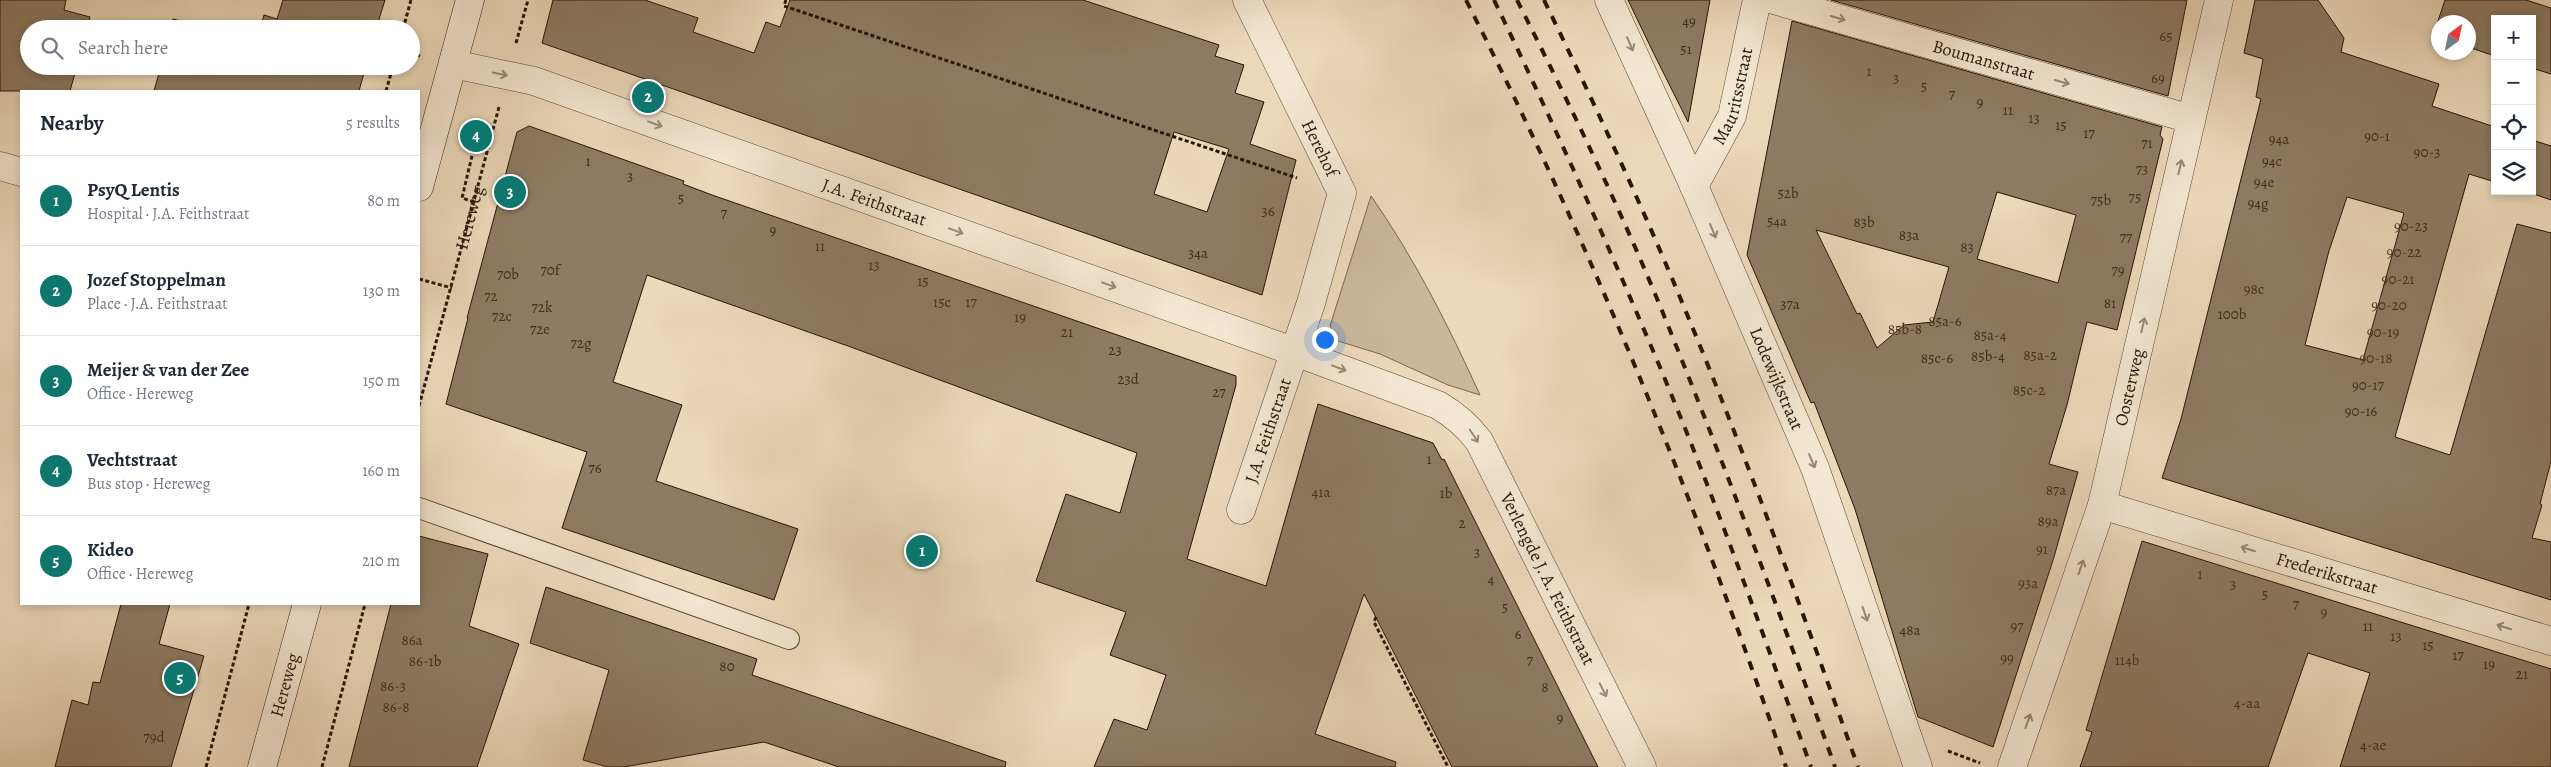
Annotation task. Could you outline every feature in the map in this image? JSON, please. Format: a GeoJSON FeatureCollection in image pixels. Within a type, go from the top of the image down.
{"type":"FeatureCollection","features":[{"type":"Feature","properties":{"kind":"street"},"geometry":{"type":"LineString","coordinates":[[420,183],[470,0]]}},
{"type":"Feature","properties":{"kind":"street","name":"Herehof"},"geometry":{"type":"LineString","coordinates":[[1248,0],[1342,193],[1311,303]]}},
{"type":"Feature","properties":{"kind":"street","name":"Lodewijkstraat"},"geometry":{"type":"LineString","coordinates":[[1609,0],[1694,186],[1815,468],[1918,767]]}},
{"type":"Feature","properties":{"kind":"street","name":"Mauritsstraat"},"geometry":{"type":"LineString","coordinates":[[1694,186],[1732,116],[1757,0]]}},
{"type":"Feature","properties":{"kind":"street","name":"Boumanstraat"},"geometry":{"type":"LineString","coordinates":[[1774,0],[2191,119]]}},
{"type":"Feature","properties":{"kind":"street","name":"Oosterweg"},"geometry":{"type":"LineString","coordinates":[[2012,767],[2102,505],[2219,0]]}},
{"type":"Feature","properties":{"kind":"street","name":"J.A. Feithstraat"},"geometry":{"type":"LineString","coordinates":[[453,64],[534,81],[1293,351],[1438,405]]}},
{"type":"Feature","properties":{"kind":"street","name":"J.A. Feithstraat"},"geometry":{"type":"LineString","coordinates":[[1241,510],[1293,351],[1311,303]]}},
{"type":"Feature","properties":{"kind":"street","name":"Verlengde J. A. Feithstraat"},"geometry":{"type":"LineString","coordinates":[[1438,405],[1454,414],[1468,427],[1478,441],[1642,767]]}},
{"type":"Feature","properties":{"kind":"street","name":"Frederikstraat"},"geometry":{"type":"LineString","coordinates":[[2102,505],[2551,641]]}},
{"type":"Feature","properties":{"kind":"street","name":"Hereweg"},"geometry":{"type":"LineString","coordinates":[[262,767],[307,605]]}},
{"type":"Feature","properties":{"kind":"lane"},"geometry":{"type":"LineString","coordinates":[[420,508],[789,639]]}},
{"type":"Feature","properties":{"kind":"path"},"geometry":{"type":"LineString","coordinates":[[406,20],[411,0]]}},
{"type":"Feature","properties":{"kind":"path","name":"Hereweg"},"geometry":{"type":"LineString","coordinates":[[420,402],[528,0]]}},
{"type":"Feature","properties":{"kind":"path"},"geometry":{"type":"LineString","coordinates":[[786,0],[784,6],[1342,193]]}},
{"type":"Feature","properties":{"kind":"path"},"geometry":{"type":"LineString","coordinates":[[386,90],[390,75]]}},
{"type":"Feature","properties":{"kind":"path"},"geometry":{"type":"LineString","coordinates":[[474,202],[462,198],[476,139],[489,144]]}},
{"type":"Feature","properties":{"kind":"path"},"geometry":{"type":"LineString","coordinates":[[420,279],[452,288]]}},
{"type":"Feature","properties":{"kind":"path"},"geometry":{"type":"LineString","coordinates":[[206,767],[249,605]]}},
{"type":"Feature","properties":{"kind":"path"},"geometry":{"type":"LineString","coordinates":[[322,767],[365,605]]}},
{"type":"Feature","properties":{"kind":"path"},"geometry":{"type":"LineString","coordinates":[[1376,617],[1374,622],[1448,767]]}},
{"type":"Feature","properties":{"kind":"shaded area"},"geometry":{"type":"Polygon","coordinates":[[[1371,196],[1402,244],[1430,293],[1480,395],[1448,385],[1380,354],[1338,341],[1330,326],[1371,196]]]}},
{"type":"Feature","properties":{"kind":"building"},"geometry":{"type":"Polygon","coordinates":[[[0,0],[66,0],[64,10],[90,17],[89,20],[20,20],[20,75],[74,75],[70,90],[0,91],[0,0]]]}},
{"type":"Feature","properties":{"kind":"building"},"geometry":{"type":"Polygon","coordinates":[[[283,0],[385,0],[379,20],[263,20],[264,15],[277,19],[283,0]]]}},
{"type":"Feature","properties":{"kind":"building"},"geometry":{"type":"Polygon","coordinates":[[[553,0],[645,0],[698,18],[693,32],[754,53],[766,22],[780,27],[790,0],[1083,0],[1219,45],[1215,56],[1244,65],[1235,93],[1264,102],[1250,144],[1296,160],[1262,295],[542,43],[553,0]],[[1174,132],[1154,194],[1207,212],[1229,149],[1174,132]]]}},
{"type":"Feature","properties":{"kind":"building"},"geometry":{"type":"Polygon","coordinates":[[[1628,0],[1710,0],[1688,122],[1653,52],[1628,0]]]}},
{"type":"Feature","properties":{"kind":"building"},"geometry":{"type":"Polygon","coordinates":[[[1831,0],[2187,0],[2168,96],[1831,0]]]}},
{"type":"Feature","properties":{"kind":"building"},"geometry":{"type":"Polygon","coordinates":[[[2255,0],[2318,0],[2344,38],[2341,52],[2439,84],[2432,106],[2491,126],[2491,181],[2469,174],[2395,437],[2450,455],[2517,224],[2551,233],[2551,461],[2540,504],[2542,505],[2532,538],[2551,542],[2551,600],[2162,478],[2181,419],[2261,99],[2256,97],[2263,59],[2244,53],[2255,0]],[[2347,197],[2329,251],[2305,345],[2363,360],[2404,213],[2347,197]]]}},
{"type":"Feature","properties":{"kind":"building"},"geometry":{"type":"Polygon","coordinates":[[[2445,0],[2526,0],[2551,8],[2551,74],[2536,69],[2536,15],[2491,15],[2491,55],[2476,50],[2476,15],[2440,15],[2445,0]]]}},
{"type":"Feature","properties":{"kind":"building"},"geometry":{"type":"Polygon","coordinates":[[[1792,21],[2162,127],[2160,135],[2163,139],[2117,330],[2087,322],[2067,405],[2049,464],[2078,472],[2054,557],[1993,747],[1918,717],[1855,509],[1814,402],[1811,403],[1747,255],[1792,21]],[[1997,192],[1977,259],[2058,283],[2076,215],[1997,192]],[[1816,230],[1857,314],[1860,313],[1877,348],[1904,325],[1933,322],[1949,267],[1816,230]]]}},
{"type":"Feature","properties":{"kind":"building"},"geometry":{"type":"Polygon","coordinates":[[[158,75],[363,75],[359,90],[154,90],[158,75]]]}},
{"type":"Feature","properties":{"kind":"building"},"geometry":{"type":"Polygon","coordinates":[[[529,126],[684,181],[683,184],[712,195],[1236,376],[1236,385],[1187,559],[1266,586],[1318,404],[1433,443],[1442,460],[1444,459],[1598,767],[1452,767],[1364,594],[1315,734],[1396,762],[1395,767],[1094,767],[1114,719],[1147,730],[1166,675],[1110,655],[1126,612],[1036,581],[1066,494],[1120,513],[1137,453],[848,346],[647,275],[613,382],[682,405],[656,481],[798,529],[774,600],[562,528],[587,452],[446,404],[517,132],[529,126]]]}},
{"type":"Feature","properties":{"kind":"building"},"geometry":{"type":"Polygon","coordinates":[[[2536,141],[2551,146],[2551,200],[2536,195],[2536,141]]]}},
{"type":"Feature","properties":{"kind":"building"},"geometry":{"type":"Polygon","coordinates":[[[420,536],[488,554],[469,626],[519,644],[477,767],[349,767],[391,605],[420,605],[420,536]]]}},
{"type":"Feature","properties":{"kind":"building"},"geometry":{"type":"Polygon","coordinates":[[[2142,541],[2551,669],[2551,767],[2340,767],[2370,673],[2308,653],[2268,767],[2080,767],[2092,732],[2086,730],[2142,541]]]}},
{"type":"Feature","properties":{"kind":"building"},"geometry":{"type":"Polygon","coordinates":[[[546,587],[757,659],[752,675],[1006,762],[1005,767],[839,767],[764,742],[624,767],[608,767],[583,760],[609,670],[530,643],[546,587]]]}},
{"type":"Feature","properties":{"kind":"building"},"geometry":{"type":"Polygon","coordinates":[[[121,605],[170,605],[159,644],[204,656],[171,767],[55,767],[72,700],[88,705],[93,682],[100,683],[121,605]]]}},
{"type":"Feature","properties":{"kind":"railway"},"geometry":{"type":"LineString","coordinates":[[1466,0],[1557,187],[1640,378],[1716,571],[1786,767]]}},
{"type":"Feature","properties":{"kind":"railway"},"geometry":{"type":"LineString","coordinates":[[1494,0],[1594,215],[1673,398],[1734,555],[1811,767]]}},
{"type":"Feature","properties":{"kind":"railway"},"geometry":{"type":"LineString","coordinates":[[1517,0],[1598,165],[1654,291],[1735,495],[1835,767]]}},
{"type":"Feature","properties":{"kind":"railway"},"geometry":{"type":"LineString","coordinates":[[1544,0],[1668,268],[1774,536],[1858,767]]}},
{"type":"Feature","properties":{"kind":"place","name":"Jozef Stoppelman"},"geometry":{"type":"Point","coordinates":[648,97]}},
{"type":"Feature","properties":{"kind":"place","name":"Vechtstraat"},"geometry":{"type":"Point","coordinates":[476,136]}},
{"type":"Feature","properties":{"kind":"place","name":"Meijer & van der Zee"},"geometry":{"type":"Point","coordinates":[510,192]}},
{"type":"Feature","properties":{"kind":"place","name":"PsyQ Lentis"},"geometry":{"type":"Point","coordinates":[922,551]}},
{"type":"Feature","properties":{"kind":"place","name":"Kideo"},"geometry":{"type":"Point","coordinates":[180,678]}}]}
